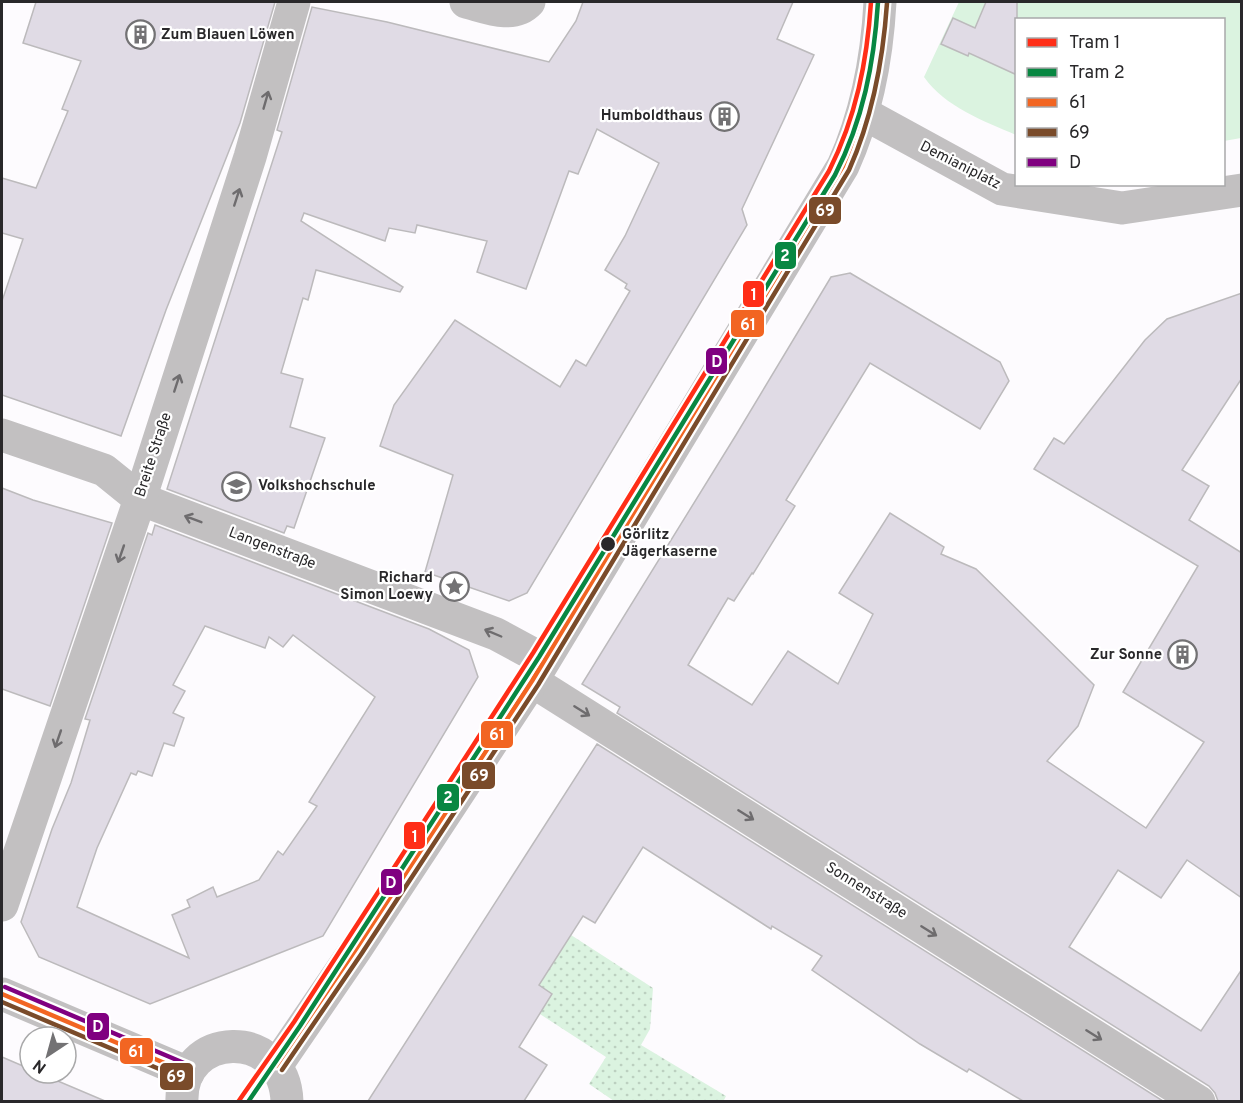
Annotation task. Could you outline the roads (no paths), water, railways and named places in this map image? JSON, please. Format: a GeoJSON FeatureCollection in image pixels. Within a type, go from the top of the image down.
{"type":"FeatureCollection","features":[{"type":"Feature","properties":{"kind":"street","name":"Breite Straße"},"geometry":{"type":"LineString","coordinates":[[2,904],[140,499],[250,157],[294,2]]}},
{"type":"Feature","properties":{"kind":"street"},"geometry":{"type":"LineString","coordinates":[[466,2],[510,11],[524,7],[529,2]]}},
{"type":"Feature","properties":{"kind":"street"},"geometry":{"type":"LineString","coordinates":[[276,1066],[356,949],[538,670],[843,166],[855,141],[863,113],[875,56],[880,2]]}},
{"type":"Feature","properties":{"kind":"street","name":"Demianiplatz"},"geometry":{"type":"LineString","coordinates":[[863,113],[1002,189],[1122,208],[1242,190]]}},
{"type":"Feature","properties":{"kind":"street","name":"Langenstraße"},"geometry":{"type":"LineString","coordinates":[[2,435],[104,470],[140,499],[496,634],[538,670]]}},
{"type":"Feature","properties":{"kind":"street","name":"Sonnenstraße"},"geometry":{"type":"LineString","coordinates":[[538,670],[1199,1101]]}},
{"type":"Feature","properties":{"kind":"street"},"geometry":{"type":"LineString","coordinates":[[2,994],[185,1087],[198,1061],[210,1052],[225,1046],[240,1046],[256,1050],[269,1058],[276,1066],[284,1081],[287,1101]]}},
{"type":"Feature","properties":{"kind":"tram line","name":"1"},"geometry":{"type":"LineString","coordinates":[[238,1102],[294,1022],[533,653],[829,171],[846,130],[859,89],[867,46],[871,2]]}},
{"type":"Feature","properties":{"kind":"tram line","name":"2"},"geometry":{"type":"LineString","coordinates":[[248,1102],[300,1026],[539,657],[835,175],[853,133],[866,91],[874,47],[878,2]]}},
{"type":"Feature","properties":{"kind":"place","name":"Zum Blauen Löwen"},"geometry":{"type":"Point","coordinates":[140,35]}},
{"type":"Feature","properties":{"kind":"place","name":"Humboldthaus"},"geometry":{"type":"Point","coordinates":[724,116]}},
{"type":"Feature","properties":{"kind":"place","name":"Volkshochschule"},"geometry":{"type":"Point","coordinates":[237,486]}},
{"type":"Feature","properties":{"kind":"place","name":"Görlitz Jägerkaserne"},"geometry":{"type":"Point","coordinates":[608,544]}},
{"type":"Feature","properties":{"kind":"place","name":"Richard Simon Loewy"},"geometry":{"type":"Point","coordinates":[454,587]}},
{"type":"Feature","properties":{"kind":"place","name":"Zur Sonne"},"geometry":{"type":"Point","coordinates":[1183,655]}}]}
